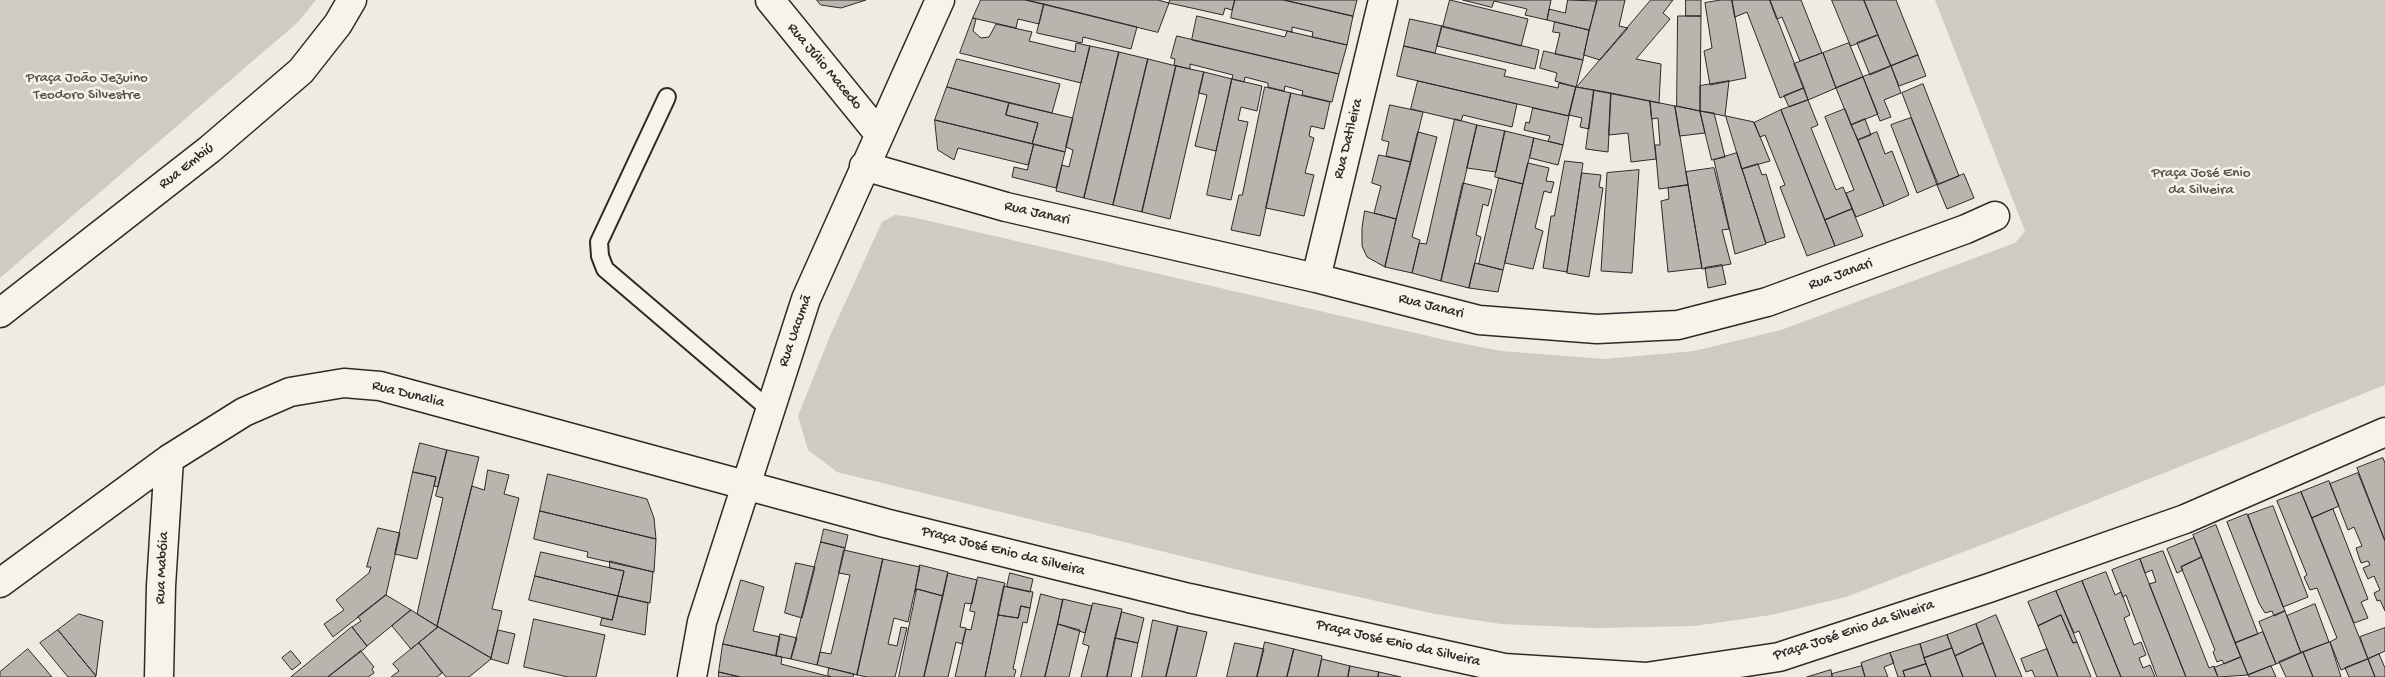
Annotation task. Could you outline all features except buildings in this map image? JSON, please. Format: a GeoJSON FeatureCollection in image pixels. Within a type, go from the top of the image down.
{"type":"FeatureCollection","features":[{"type":"Feature","properties":{"kind":"street","name":"Rua Embiú"},"geometry":{"type":"LineString","coordinates":[[0,313],[210,149],[301,71],[338,24],[352,0]]}},
{"type":"Feature","properties":{"kind":"street","name":"Rua Júlio Macedo"},"geometry":{"type":"LineString","coordinates":[[770,0],[879,134]]}},
{"type":"Feature","properties":{"kind":"street","name":"Rua Uacumã"},"geometry":{"type":"LineString","coordinates":[[692,677],[702,622],[744,486],[806,299],[940,0]]}},
{"type":"Feature","properties":{"kind":"street","name":"Rua Datileira"},"geometry":{"type":"LineString","coordinates":[[1316,278],[1383,0]]}},
{"type":"Feature","properties":{"kind":"street","name":"Rua Janari"},"geometry":{"type":"LineString","coordinates":[[864,166],[1006,207],[1316,278],[1479,320],[1597,329],[1678,325],[1768,302],[1966,229],[1995,216]]}},
{"type":"Feature","properties":{"kind":"street","name":"Rua Dunalia"},"geometry":{"type":"LineString","coordinates":[[0,583],[169,459],[244,412],[290,392],[344,382],[380,386],[744,486]]}},
{"type":"Feature","properties":{"kind":"street","name":"Praça José Enio da Silveira"},"geometry":{"type":"LineString","coordinates":[[744,486],[1190,598],[1504,668],[1646,677],[1779,657],[1943,603],[2185,519],[2385,432]]}},
{"type":"Feature","properties":{"kind":"street","name":"Rua Mabóia"},"geometry":{"type":"LineString","coordinates":[[159,677],[161,586],[169,459]]}},
{"type":"Feature","properties":{"kind":"lane"},"geometry":{"type":"LineString","coordinates":[[667,97],[599,242],[600,256],[605,268],[769,409]]}},
{"type":"Feature","properties":{"kind":"green space","name":"Praça João Jezuino Teodoro Silvestre"},"geometry":{"type":"Polygon","coordinates":[[[0,0],[316,0],[297,23],[0,278],[0,0]]]}},
{"type":"Feature","properties":{"kind":"green space","name":"Praça José Enio da Silveira"},"geometry":{"type":"Polygon","coordinates":[[[1935,0],[2385,0],[2385,385],[1846,597],[1771,615],[1694,626],[1596,628],[1501,624],[1435,614],[1255,574],[837,472],[808,450],[798,416],[830,336],[882,222],[895,215],[912,217],[1450,341],[1501,351],[1604,359],[1694,351],[1781,330],[2015,243],[2025,231],[1935,0]]]}}]}
